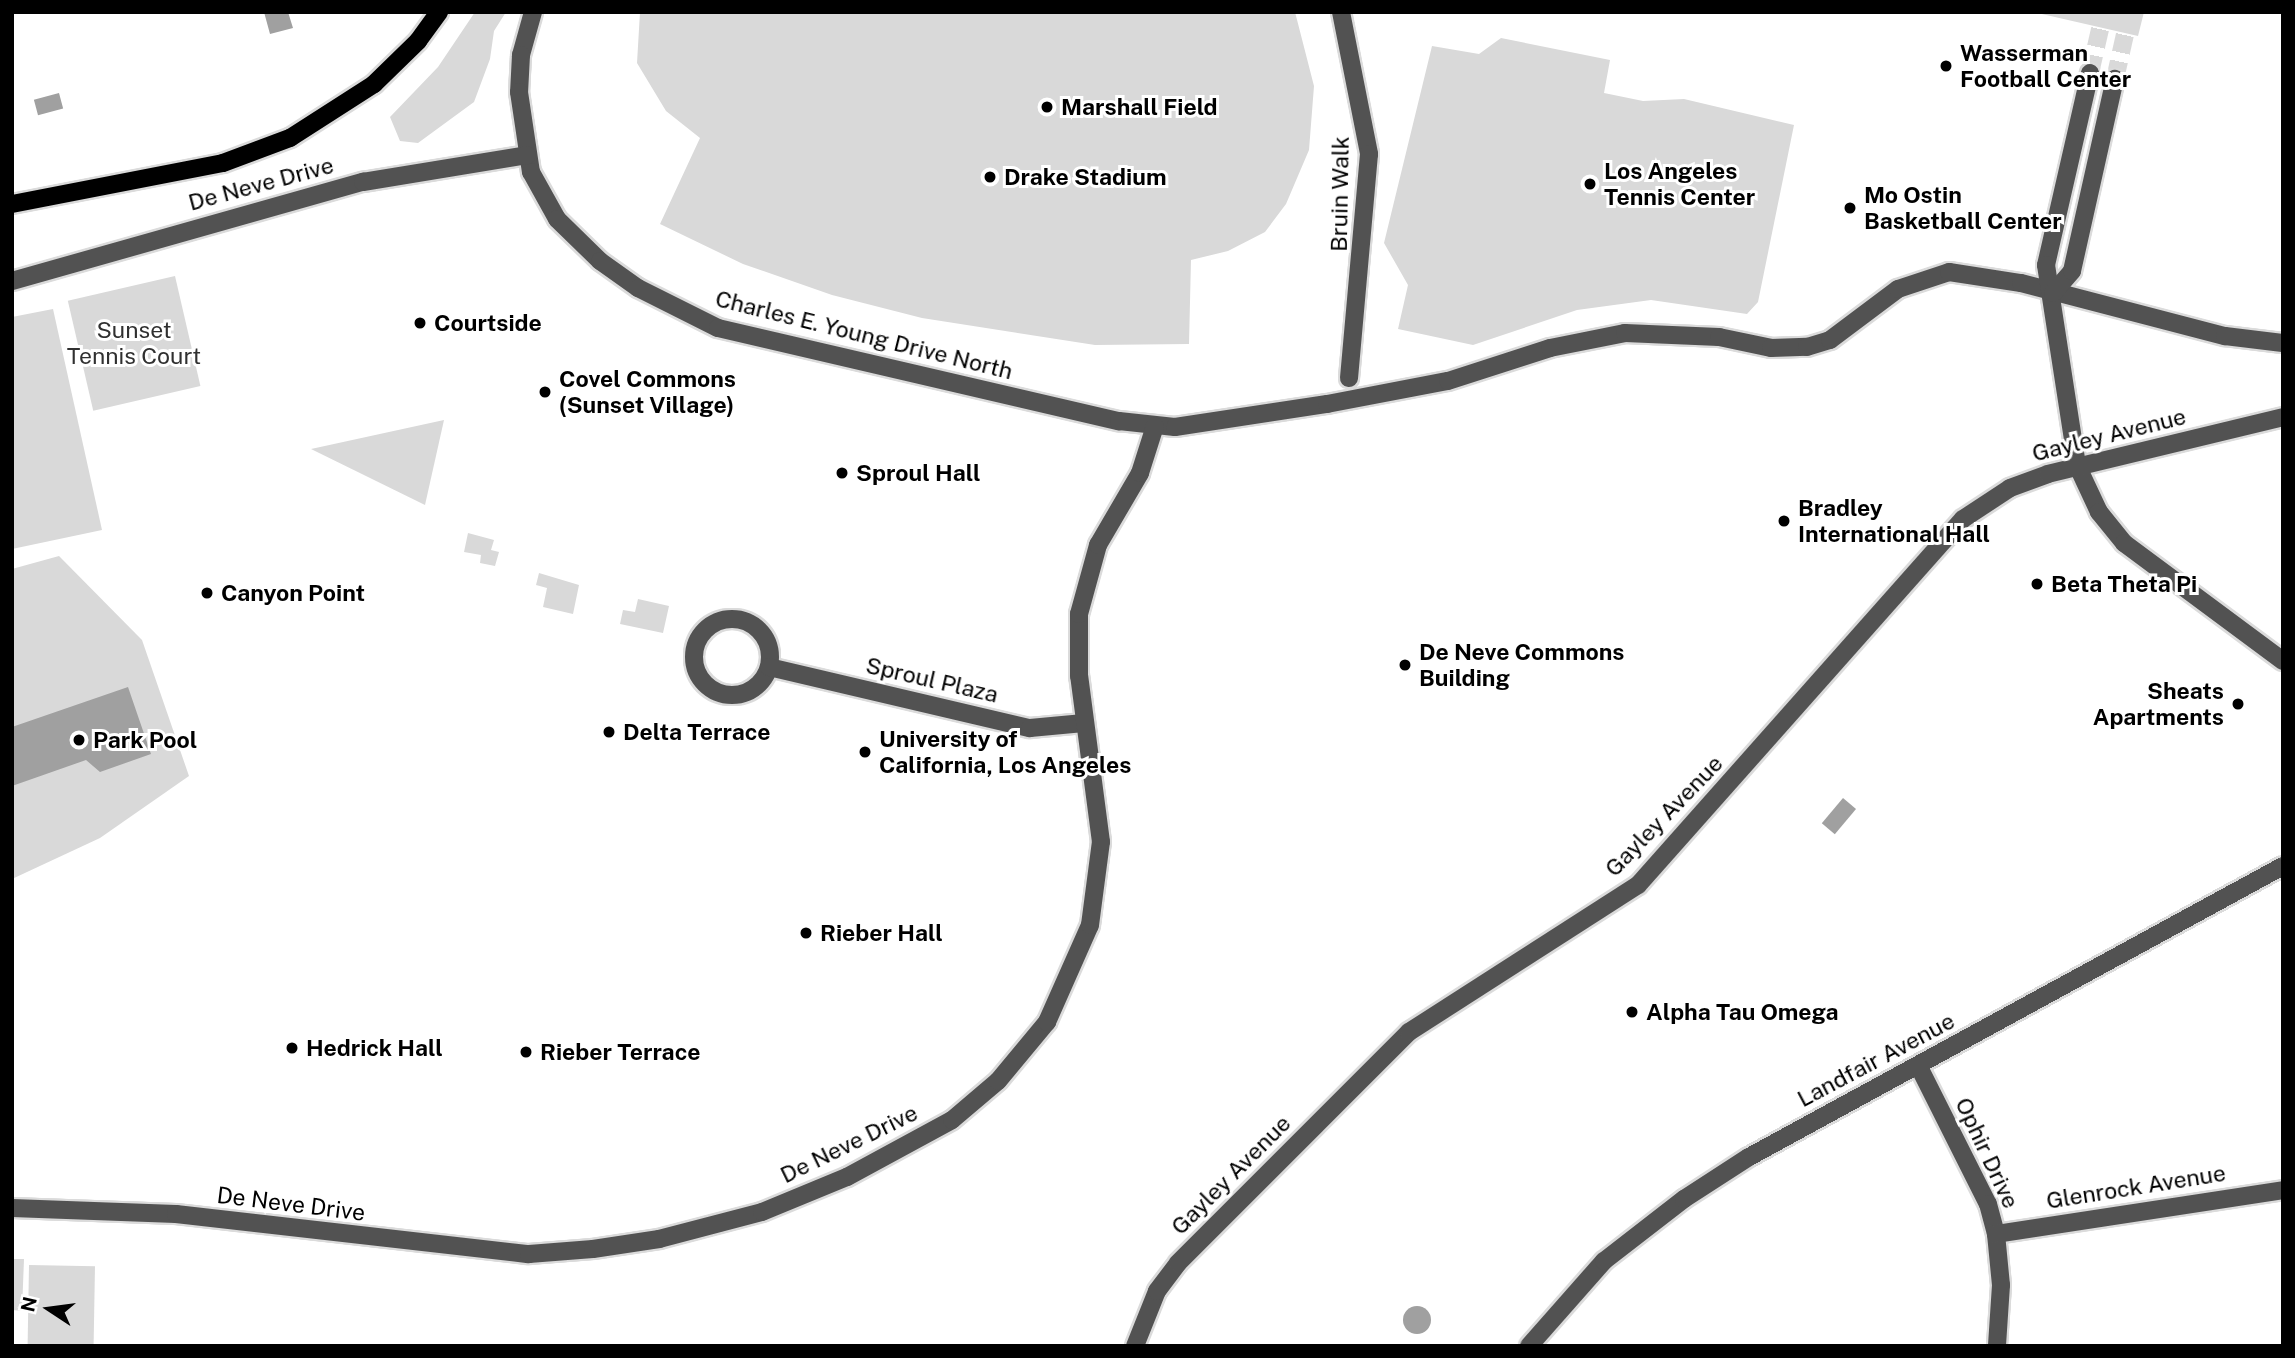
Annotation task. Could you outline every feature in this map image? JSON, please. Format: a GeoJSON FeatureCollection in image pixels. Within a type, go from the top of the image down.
{"type":"FeatureCollection","features":[{"type":"Feature","properties":{"kind":"main road"},"geometry":{"type":"LineString","coordinates":[[12,204],[223,163],[289,138],[374,84],[418,41],[439,12]]}},
{"type":"Feature","properties":{"kind":"street","name":"Charles E. Young Drive North"},"geometry":{"type":"LineString","coordinates":[[533,12],[521,55],[519,92],[527,155],[557,219],[576,240],[638,288],[687,316],[753,338],[1155,426],[1202,424],[1423,386],[1550,348],[1625,333],[1719,337],[1771,348],[1807,346],[1830,340],[1898,289],[1949,272],[1974,274],[2225,336],[2283,343]]}},
{"type":"Feature","properties":{"kind":"street","name":"Bruin Walk"},"geometry":{"type":"LineString","coordinates":[[1341,12],[1369,154],[1367,223],[1349,378]]}},
{"type":"Feature","properties":{"kind":"street"},"geometry":{"type":"LineString","coordinates":[[2090,73],[2046,265],[2053,293],[2077,465],[2099,512],[2124,543],[2283,661]]}},
{"type":"Feature","properties":{"kind":"street"},"geometry":{"type":"LineString","coordinates":[[2053,293],[2072,271],[2115,79]]}},
{"type":"Feature","properties":{"kind":"street","name":"De Neve Drive"},"geometry":{"type":"LineString","coordinates":[[12,281],[363,182],[527,155]]}},
{"type":"Feature","properties":{"kind":"street","name":"Gayley Avenue"},"geometry":{"type":"LineString","coordinates":[[1135,1346],[1157,1291],[1178,1263],[1409,1032],[1637,885],[1775,734],[1938,542],[1988,500],[2077,465],[2283,417]]}},
{"type":"Feature","properties":{"kind":"street","name":"De Neve Drive"},"geometry":{"type":"LineString","coordinates":[[12,1208],[154,1212],[529,1254],[659,1239],[762,1212],[839,1181],[911,1144],[976,1102],[1021,1056],[1052,1012],[1090,925],[1098,877],[1099,820],[1084,723],[1077,643],[1083,592],[1098,545],[1140,472],[1155,426]]}},
{"type":"Feature","properties":{"kind":"street"},"geometry":{"type":"LineString","coordinates":[[739,620],[751,624],[767,642],[769,667],[755,688],[731,696],[708,687],[699,677],[694,653],[705,631],[715,623],[739,620]]}},
{"type":"Feature","properties":{"kind":"street","name":"Sproul Plaza"},"geometry":{"type":"LineString","coordinates":[[769,667],[1030,728],[1084,723]]}},
{"type":"Feature","properties":{"kind":"street","name":"Landfair Avenue"},"geometry":{"type":"LineString","coordinates":[[1529,1346],[1604,1261],[1684,1199],[1749,1157],[1919,1067],[2283,866]]}},
{"type":"Feature","properties":{"kind":"street","name":"Ophir Drive"},"geometry":{"type":"LineString","coordinates":[[1919,1067],[1987,1205],[1996,1234],[2001,1285],[1997,1346]]}},
{"type":"Feature","properties":{"kind":"street","name":"Glenrock Avenue"},"geometry":{"type":"LineString","coordinates":[[1996,1234],[2283,1190]]}},
{"type":"Feature","properties":{"kind":"green space"},"geometry":{"type":"Polygon","coordinates":[[[475,12],[506,12],[494,31],[490,59],[474,102],[418,143],[400,141],[390,117],[438,67],[475,12]]]}},
{"type":"Feature","properties":{"kind":"green space","name":"Drake Stadium"},"geometry":{"type":"Polygon","coordinates":[[[640,12],[1295,12],[1314,86],[1309,150],[1286,204],[1265,232],[1228,251],[1191,260],[1189,344],[1095,345],[922,318],[832,295],[743,264],[660,224],[700,138],[666,111],[637,63],[640,12]]]}},
{"type":"Feature","properties":{"kind":"green space"},"geometry":{"type":"Polygon","coordinates":[[[2033,12],[2144,12],[2138,36],[2033,12]]]}},
{"type":"Feature","properties":{"kind":"green space","name":"Los Angeles Tennis Center"},"geometry":{"type":"Polygon","coordinates":[[[1501,38],[1610,60],[1604,93],[1643,101],[1684,99],[1794,125],[1758,302],[1747,314],[1651,300],[1577,310],[1473,345],[1398,329],[1408,285],[1384,243],[1432,46],[1479,54],[1501,38]]]}},
{"type":"Feature","properties":{"kind":"green space","name":"Sunset Tennis Court"},"geometry":{"type":"Polygon","coordinates":[[[175,276],[200,386],[93,411],[68,301],[175,276]]]}},
{"type":"Feature","properties":{"kind":"green space","name":"Sunset Tennis Court"},"geometry":{"type":"Polygon","coordinates":[[[53,309],[102,530],[12,549],[12,317],[53,309]]]}},
{"type":"Feature","properties":{"kind":"green space"},"geometry":{"type":"Polygon","coordinates":[[[444,420],[425,505],[311,449],[444,420]]]}},
{"type":"Feature","properties":{"kind":"green space"},"geometry":{"type":"Polygon","coordinates":[[[468,533],[494,540],[491,550],[499,552],[495,566],[480,563],[481,555],[464,552],[468,533]]]}},
{"type":"Feature","properties":{"kind":"green space"},"geometry":{"type":"Polygon","coordinates":[[[59,556],[142,640],[189,776],[100,838],[12,879],[12,569],[59,556]]]}},
{"type":"Feature","properties":{"kind":"green space"},"geometry":{"type":"Polygon","coordinates":[[[539,573],[579,585],[573,614],[543,607],[547,588],[536,585],[539,573]]]}},
{"type":"Feature","properties":{"kind":"green space"},"geometry":{"type":"Polygon","coordinates":[[[638,599],[669,606],[663,633],[620,624],[623,610],[635,612],[638,599]]]}},
{"type":"Feature","properties":{"kind":"green space"},"geometry":{"type":"Polygon","coordinates":[[[12,1259],[24,1259],[22,1311],[12,1310],[12,1259]]]}},
{"type":"Feature","properties":{"kind":"green space"},"geometry":{"type":"Polygon","coordinates":[[[29,1265],[95,1266],[94,1346],[28,1346],[29,1265]]]}},
{"type":"Feature","properties":{"kind":"shaded area"},"geometry":{"type":"Polygon","coordinates":[[[264,12],[288,12],[293,28],[270,34],[264,12]]]}},
{"type":"Feature","properties":{"kind":"shaded area"},"geometry":{"type":"Polygon","coordinates":[[[59,93],[63,108],[38,115],[34,100],[59,93]]]}},
{"type":"Feature","properties":{"kind":"shaded area","name":"Park Pool"},"geometry":{"type":"Polygon","coordinates":[[[128,687],[151,754],[100,772],[86,760],[12,786],[12,727],[128,687]]]}},
{"type":"Feature","properties":{"kind":"shaded area"},"geometry":{"type":"Polygon","coordinates":[[[1843,798],[1856,809],[1835,834],[1822,823],[1843,798]]]}},
{"type":"Feature","properties":{"kind":"shaded area"},"geometry":{"type":"Polygon","coordinates":[[[1417,1306],[1427,1310],[1431,1320],[1427,1330],[1417,1334],[1407,1330],[1403,1320],[1407,1310],[1417,1306]]]}},
{"type":"Feature","properties":{"kind":"tunnel"},"geometry":{"type":"LineString","coordinates":[[2090,73],[2104,12]]}},
{"type":"Feature","properties":{"kind":"tunnel"},"geometry":{"type":"LineString","coordinates":[[2115,79],[2130,12]]}},
{"type":"Feature","properties":{"kind":"place","name":"Wasserman Football Center"},"geometry":{"type":"Point","coordinates":[1946,66]}},
{"type":"Feature","properties":{"kind":"place","name":"Marshall Field"},"geometry":{"type":"Point","coordinates":[1047,107]}},
{"type":"Feature","properties":{"kind":"place","name":"Drake Stadium"},"geometry":{"type":"Point","coordinates":[990,177]}},
{"type":"Feature","properties":{"kind":"place","name":"Los Angeles Tennis Center"},"geometry":{"type":"Point","coordinates":[1590,184]}},
{"type":"Feature","properties":{"kind":"place","name":"Mo Ostin Basketball Center"},"geometry":{"type":"Point","coordinates":[1850,208]}},
{"type":"Feature","properties":{"kind":"place","name":"Courtside"},"geometry":{"type":"Point","coordinates":[420,323]}},
{"type":"Feature","properties":{"kind":"place","name":"Covel Commons (Sunset Village)"},"geometry":{"type":"Point","coordinates":[545,392]}},
{"type":"Feature","properties":{"kind":"place","name":"Sproul Hall"},"geometry":{"type":"Point","coordinates":[842,473]}},
{"type":"Feature","properties":{"kind":"place","name":"Bradley International Hall"},"geometry":{"type":"Point","coordinates":[1784,521]}},
{"type":"Feature","properties":{"kind":"place","name":"Beta Theta Pi"},"geometry":{"type":"Point","coordinates":[2037,584]}},
{"type":"Feature","properties":{"kind":"place","name":"Canyon Point"},"geometry":{"type":"Point","coordinates":[207,593]}},
{"type":"Feature","properties":{"kind":"place","name":"De Neve Commons Building"},"geometry":{"type":"Point","coordinates":[1405,665]}},
{"type":"Feature","properties":{"kind":"place","name":"Sheats Apartments"},"geometry":{"type":"Point","coordinates":[2238,704]}},
{"type":"Feature","properties":{"kind":"place","name":"Delta Terrace"},"geometry":{"type":"Point","coordinates":[609,732]}},
{"type":"Feature","properties":{"kind":"place","name":"Park Pool"},"geometry":{"type":"Point","coordinates":[79,740]}},
{"type":"Feature","properties":{"kind":"place","name":"University of California, Los Angeles"},"geometry":{"type":"Point","coordinates":[865,752]}},
{"type":"Feature","properties":{"kind":"place","name":"Rieber Hall"},"geometry":{"type":"Point","coordinates":[806,933]}},
{"type":"Feature","properties":{"kind":"place","name":"Alpha Tau Omega"},"geometry":{"type":"Point","coordinates":[1632,1012]}},
{"type":"Feature","properties":{"kind":"place","name":"Hedrick Hall"},"geometry":{"type":"Point","coordinates":[292,1048]}},
{"type":"Feature","properties":{"kind":"place","name":"Rieber Terrace"},"geometry":{"type":"Point","coordinates":[526,1052]}}]}
